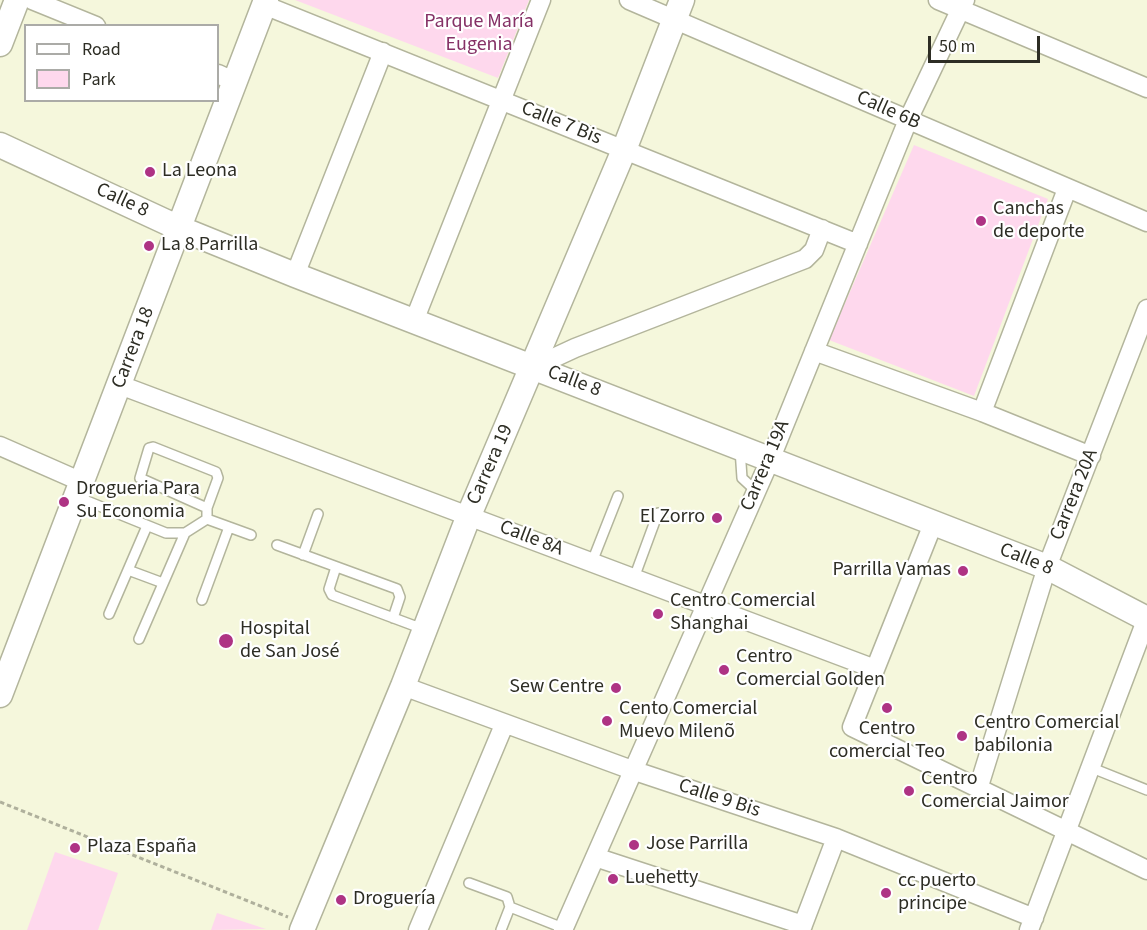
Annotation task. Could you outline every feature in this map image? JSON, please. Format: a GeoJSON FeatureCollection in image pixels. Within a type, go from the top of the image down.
{"type":"FeatureCollection","features":[{"type":"Feature","properties":{"kind":"street"},"geometry":{"type":"LineString","coordinates":[[0,44],[17,0]]}},
{"type":"Feature","properties":{"kind":"street"},"geometry":{"type":"LineString","coordinates":[[32,0],[91,24]]}},
{"type":"Feature","properties":{"kind":"street"},"geometry":{"type":"LineString","coordinates":[[414,321],[541,0]]}},
{"type":"Feature","properties":{"kind":"street","name":"Calle 6B"},"geometry":{"type":"LineString","coordinates":[[629,0],[678,9],[908,120],[1147,222]]}},
{"type":"Feature","properties":{"kind":"street"},"geometry":{"type":"LineString","coordinates":[[938,0],[964,5],[1147,88]]}},
{"type":"Feature","properties":{"kind":"street","name":"Calle 7 Bis"},"geometry":{"type":"LineString","coordinates":[[265,2],[858,244]]}},
{"type":"Feature","properties":{"kind":"street","name":"Carrera 18"},"geometry":{"type":"LineString","coordinates":[[219,100],[226,78],[265,2]]}},
{"type":"Feature","properties":{"kind":"street","name":"Carrera 19A"},"geometry":{"type":"LineString","coordinates":[[563,929],[770,460],[908,120],[964,5]]}},
{"type":"Feature","properties":{"kind":"street","name":"Carrera 19"},"geometry":{"type":"LineString","coordinates":[[305,926],[403,686],[469,515],[534,367],[624,150],[678,9]]}},
{"type":"Feature","properties":{"kind":"street"},"geometry":{"type":"LineString","coordinates":[[295,275],[383,52]]}},
{"type":"Feature","properties":{"kind":"street","name":"Carrera 18"},"geometry":{"type":"LineString","coordinates":[[0,695],[179,228],[218,102]]}},
{"type":"Feature","properties":{"kind":"street","name":"Calle 8"},"geometry":{"type":"LineString","coordinates":[[0,145],[179,228],[295,275],[1047,567],[1147,618]]}},
{"type":"Feature","properties":{"kind":"street"},"geometry":{"type":"LineString","coordinates":[[982,412],[1067,189]]}},
{"type":"Feature","properties":{"kind":"street"},"geometry":{"type":"LineString","coordinates":[[534,367],[575,348],[805,259],[811,255],[822,229]]}},
{"type":"Feature","properties":{"kind":"street","name":"Carrera 20A"},"geometry":{"type":"LineString","coordinates":[[979,786],[1047,567],[1147,309]]}},
{"type":"Feature","properties":{"kind":"street"},"geometry":{"type":"LineString","coordinates":[[814,351],[982,412],[1091,456]]}},
{"type":"Feature","properties":{"kind":"street","name":"Calle 8A"},"geometry":{"type":"LineString","coordinates":[[120,385],[875,669]]}},
{"type":"Feature","properties":{"kind":"street"},"geometry":{"type":"LineString","coordinates":[[0,446],[80,490]]}},
{"type":"Feature","properties":{"kind":"street"},"geometry":{"type":"LineString","coordinates":[[933,524],[852,727],[979,786],[1068,833],[1147,870]]}},
{"type":"Feature","properties":{"kind":"street"},"geometry":{"type":"LineString","coordinates":[[1031,924],[1068,833],[1147,618]]}},
{"type":"Feature","properties":{"kind":"street","name":"Calle 9 Bis"},"geometry":{"type":"LineString","coordinates":[[403,686],[504,725],[632,770],[836,838],[1031,924]]}},
{"type":"Feature","properties":{"kind":"street"},"geometry":{"type":"LineString","coordinates":[[418,930],[504,725]]}},
{"type":"Feature","properties":{"kind":"street"},"geometry":{"type":"LineString","coordinates":[[595,857],[802,927],[836,838]]}},
{"type":"Feature","properties":{"kind":"lane"},"geometry":{"type":"LineString","coordinates":[[207,507],[140,478],[149,448],[153,447],[216,472],[218,478],[207,507],[207,519]]}},
{"type":"Feature","properties":{"kind":"lane"},"geometry":{"type":"LineString","coordinates":[[740,448],[742,478],[756,491]]}},
{"type":"Feature","properties":{"kind":"lane"},"geometry":{"type":"LineString","coordinates":[[80,490],[147,526],[166,533],[185,533],[207,519]]}},
{"type":"Feature","properties":{"kind":"lane"},"geometry":{"type":"LineString","coordinates":[[592,562],[618,496]]}},
{"type":"Feature","properties":{"kind":"lane"},"geometry":{"type":"LineString","coordinates":[[634,578],[658,513]]}},
{"type":"Feature","properties":{"kind":"lane"},"geometry":{"type":"LineString","coordinates":[[303,555],[318,514]]}},
{"type":"Feature","properties":{"kind":"lane"},"geometry":{"type":"LineString","coordinates":[[207,519],[251,536]]}},
{"type":"Feature","properties":{"kind":"lane"},"geometry":{"type":"LineString","coordinates":[[109,614],[147,526]]}},
{"type":"Feature","properties":{"kind":"lane"},"geometry":{"type":"LineString","coordinates":[[202,600],[229,527]]}},
{"type":"Feature","properties":{"kind":"lane"},"geometry":{"type":"LineString","coordinates":[[139,639],[185,533]]}},
{"type":"Feature","properties":{"kind":"lane"},"geometry":{"type":"LineString","coordinates":[[277,545],[397,590],[400,597],[393,618]]}},
{"type":"Feature","properties":{"kind":"lane"},"geometry":{"type":"LineString","coordinates":[[336,567],[330,593],[424,630]]}},
{"type":"Feature","properties":{"kind":"lane"},"geometry":{"type":"LineString","coordinates":[[128,570],[163,583]]}},
{"type":"Feature","properties":{"kind":"lane"},"geometry":{"type":"LineString","coordinates":[[1092,768],[1147,790]]}},
{"type":"Feature","properties":{"kind":"lane"},"geometry":{"type":"LineString","coordinates":[[469,883],[507,897],[510,907],[501,930]]}},
{"type":"Feature","properties":{"kind":"lane"},"geometry":{"type":"LineString","coordinates":[[510,907],[563,929]]}},
{"type":"Feature","properties":{"kind":"path"},"geometry":{"type":"LineString","coordinates":[[0,802],[305,926]]}},
{"type":"Feature","properties":{"kind":"green space","name":"Parque María Eugenia"},"geometry":{"type":"Polygon","coordinates":[[[295,0],[529,0],[498,78],[295,0]]]}},
{"type":"Feature","properties":{"kind":"green space"},"geometry":{"type":"Polygon","coordinates":[[[914,145],[1048,199],[974,396],[829,340],[914,145]]]}},
{"type":"Feature","properties":{"kind":"green space"},"geometry":{"type":"Polygon","coordinates":[[[55,852],[118,873],[98,930],[27,930],[55,852]]]}},
{"type":"Feature","properties":{"kind":"green space"},"geometry":{"type":"Polygon","coordinates":[[[217,913],[266,929],[211,930],[217,913]]]}},
{"type":"Feature","properties":{"kind":"place","name":"La Leona"},"geometry":{"type":"Point","coordinates":[150,172]}},
{"type":"Feature","properties":{"kind":"place","name":"Canchas de deporte"},"geometry":{"type":"Point","coordinates":[981,221]}},
{"type":"Feature","properties":{"kind":"place","name":"La 8 Parrilla"},"geometry":{"type":"Point","coordinates":[149,246]}},
{"type":"Feature","properties":{"kind":"place","name":"Drogueria Para Su Economia"},"geometry":{"type":"Point","coordinates":[64,502]}},
{"type":"Feature","properties":{"kind":"place","name":"El Zorro"},"geometry":{"type":"Point","coordinates":[717,518]}},
{"type":"Feature","properties":{"kind":"place","name":"Parrilla Vamas"},"geometry":{"type":"Point","coordinates":[963,571]}},
{"type":"Feature","properties":{"kind":"place","name":"Centro Comercial Shanghai"},"geometry":{"type":"Point","coordinates":[658,614]}},
{"type":"Feature","properties":{"kind":"place","name":"Hospital de San José"},"geometry":{"type":"Point","coordinates":[226,641]}},
{"type":"Feature","properties":{"kind":"place","name":"Centro Comercial Golden"},"geometry":{"type":"Point","coordinates":[724,670]}},
{"type":"Feature","properties":{"kind":"place","name":"Sew Centre"},"geometry":{"type":"Point","coordinates":[616,688]}},
{"type":"Feature","properties":{"kind":"place","name":"Centro comercial Teo"},"geometry":{"type":"Point","coordinates":[887,708]}},
{"type":"Feature","properties":{"kind":"place","name":"Cento Comercial Muevo Milenõ"},"geometry":{"type":"Point","coordinates":[607,721]}},
{"type":"Feature","properties":{"kind":"place","name":"Centro Comercial babilonia"},"geometry":{"type":"Point","coordinates":[962,736]}},
{"type":"Feature","properties":{"kind":"place","name":"Centro Comercial Jaimor"},"geometry":{"type":"Point","coordinates":[909,791]}},
{"type":"Feature","properties":{"kind":"place","name":"Jose Parrilla"},"geometry":{"type":"Point","coordinates":[634,845]}},
{"type":"Feature","properties":{"kind":"place","name":"Plaza España"},"geometry":{"type":"Point","coordinates":[75,848]}},
{"type":"Feature","properties":{"kind":"place","name":"Luehetty"},"geometry":{"type":"Point","coordinates":[613,879]}},
{"type":"Feature","properties":{"kind":"place","name":"cc puerto principe"},"geometry":{"type":"Point","coordinates":[886,893]}},
{"type":"Feature","properties":{"kind":"place","name":"Droguería"},"geometry":{"type":"Point","coordinates":[341,900]}}]}
